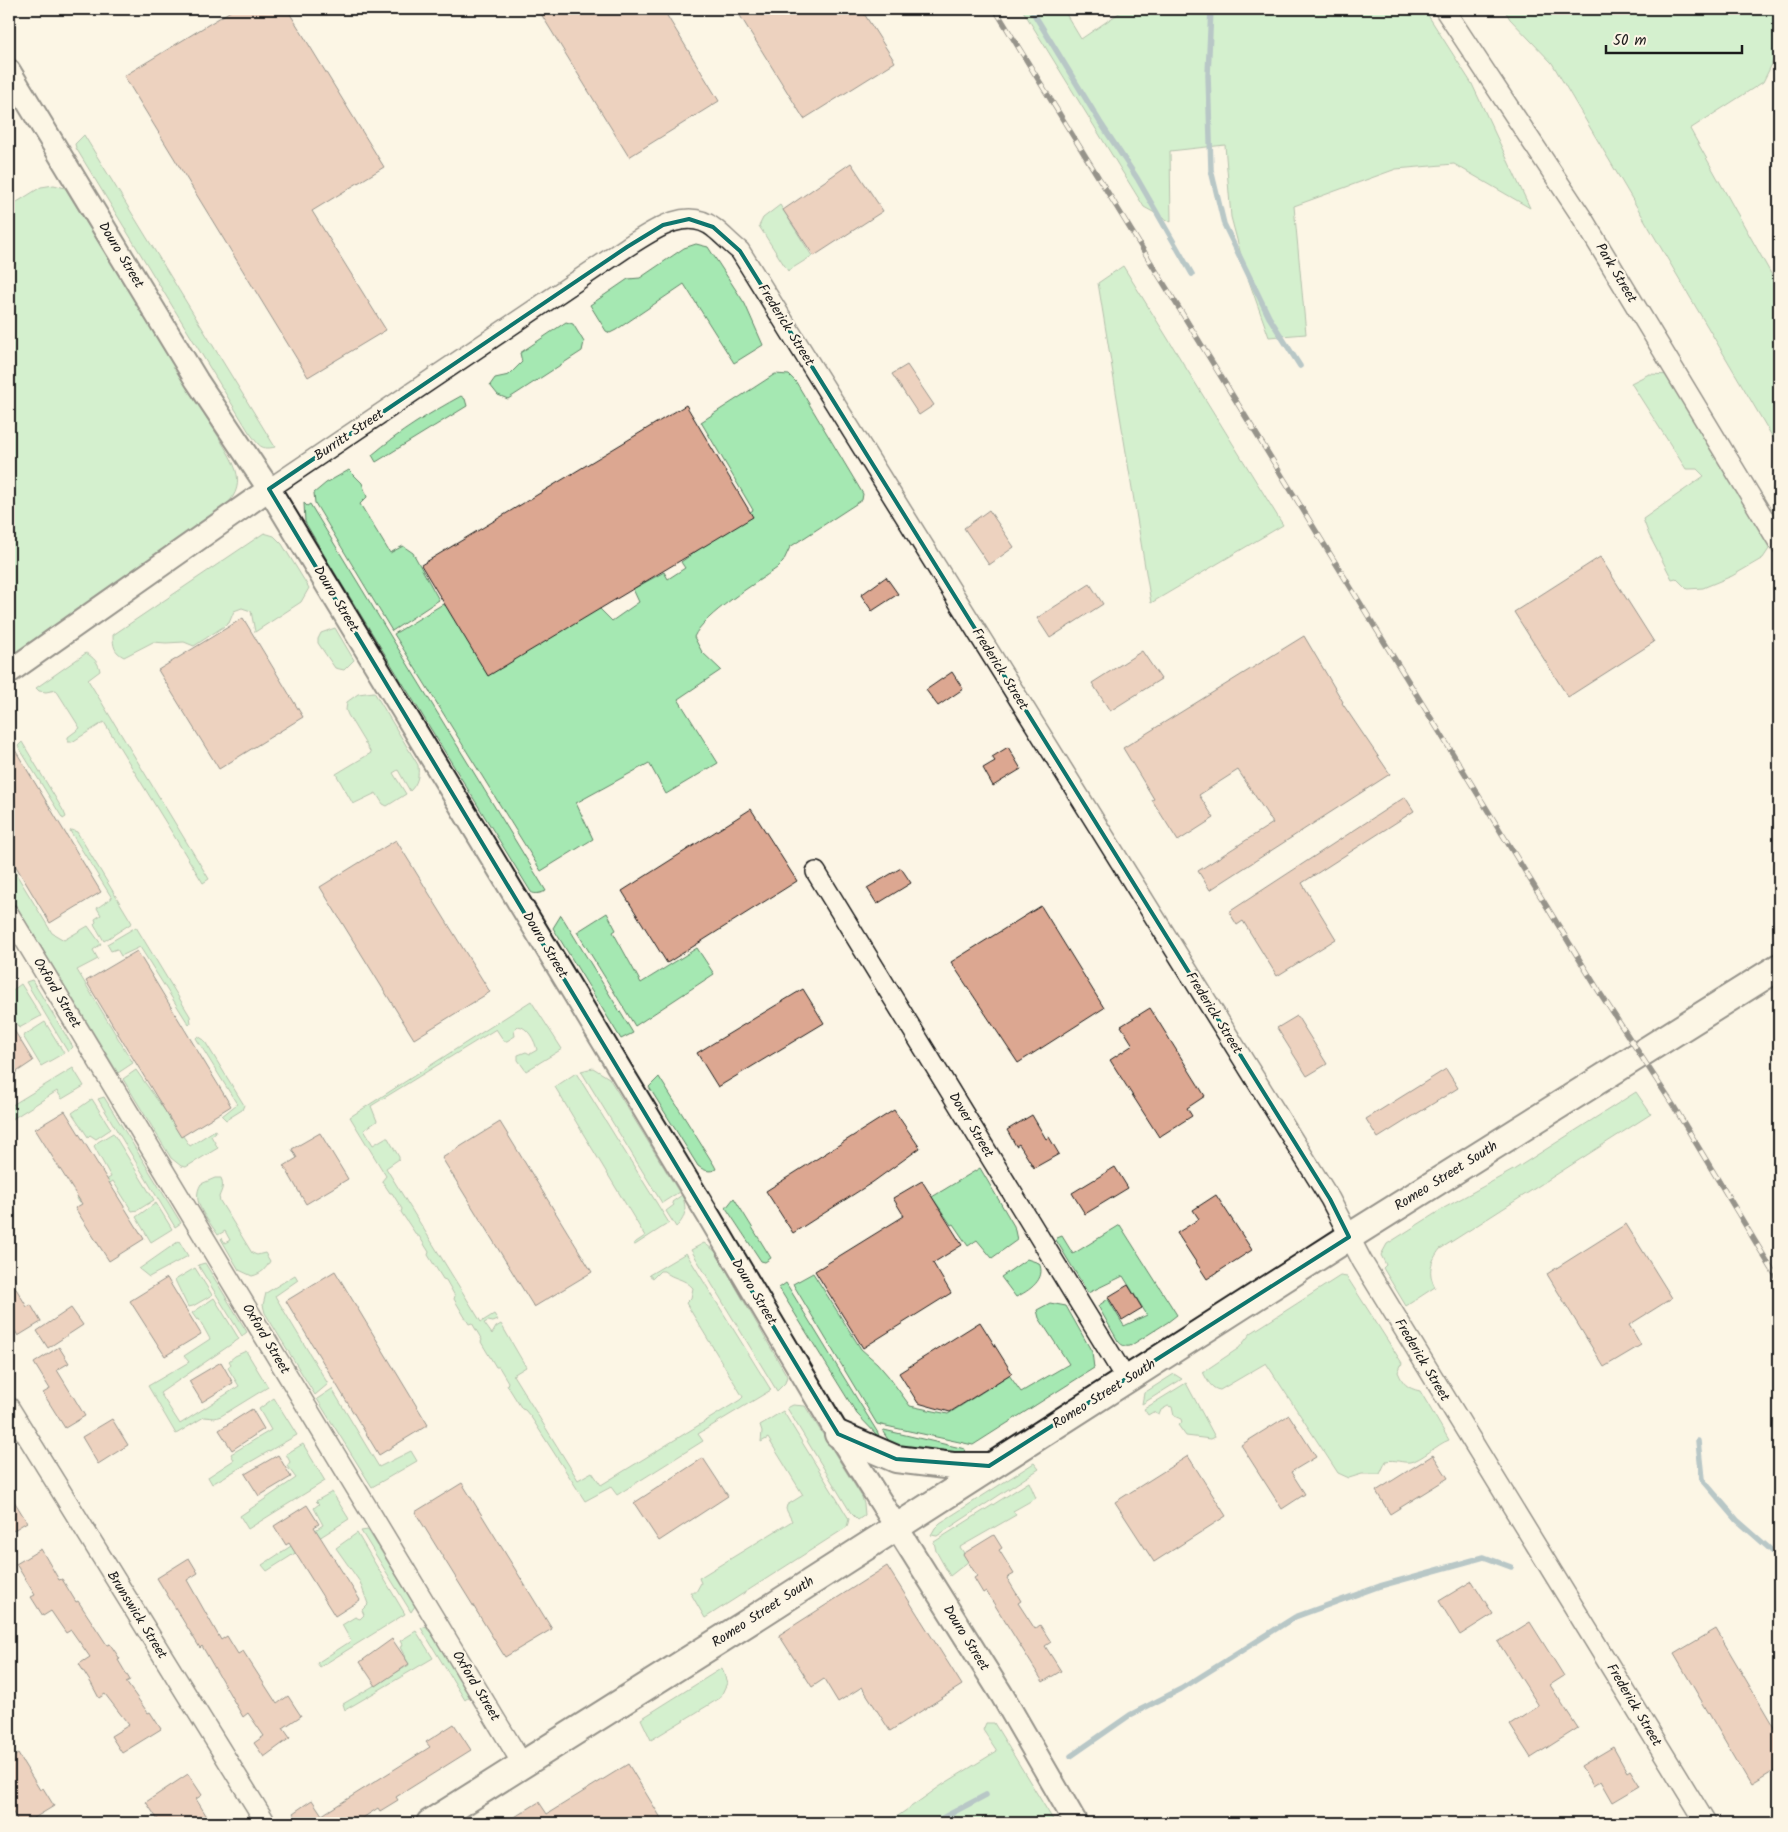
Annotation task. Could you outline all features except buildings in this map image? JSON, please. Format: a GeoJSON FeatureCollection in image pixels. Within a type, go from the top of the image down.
{"type":"FeatureCollection","features":[{"type":"Feature","properties":{"kind":"main road","name":"Romeo Street South"},"geometry":{"type":"LineString","coordinates":[[430,1823],[1349,1237],[1779,967]]}},
{"type":"Feature","properties":{"kind":"main road"},"geometry":{"type":"LineString","coordinates":[[838,1434],[896,1459],[934,1465],[989,1466]]}},
{"type":"Feature","properties":{"kind":"street","name":"Park Street"},"geometry":{"type":"LineString","coordinates":[[1444,9],[1583,219],[1779,543]]}},
{"type":"Feature","properties":{"kind":"street","name":"Douro Street"},"geometry":{"type":"LineString","coordinates":[[9,71],[197,381],[269,489],[710,1218],[838,1434],[1002,1695],[1076,1823]]}},
{"type":"Feature","properties":{"kind":"street","name":"Burritt Street"},"geometry":{"type":"LineString","coordinates":[[9,672],[269,489],[650,232],[675,221],[700,220]]}},
{"type":"Feature","properties":{"kind":"street","name":"Frederick Street"},"geometry":{"type":"LineString","coordinates":[[700,220],[714,227],[740,251],[1320,1184],[1372,1278],[1706,1823]]}},
{"type":"Feature","properties":{"kind":"street","name":"Dover Street"},"geometry":{"type":"LineString","coordinates":[[816,872],[1126,1379]]}},
{"type":"Feature","properties":{"kind":"street","name":"Oxford Street"},"geometry":{"type":"LineString","coordinates":[[9,914],[523,1765]]}},
{"type":"Feature","properties":{"kind":"street","name":"Brunswick Street"},"geometry":{"type":"LineString","coordinates":[[9,1406],[266,1823]]}},
{"type":"Feature","properties":{"kind":"highlighted area"},"geometry":{"type":"Polygon","coordinates":[[[689,219],[713,227],[740,251],[1330,1199],[1349,1237],[989,1466],[896,1459],[838,1434],[269,489],[627,247],[663,225],[689,219]]]}},
{"type":"Feature","properties":{"kind":"green space"},"geometry":{"type":"Polygon","coordinates":[[[1022,9],[1063,9],[1081,39],[1125,9],[1424,9],[1472,84],[1530,208],[1454,164],[1396,169],[1294,206],[1306,334],[1269,337],[1245,270],[1231,217],[1225,145],[1170,151],[1171,222],[1144,207],[1022,9]]]}},
{"type":"Feature","properties":{"kind":"green space"},"geometry":{"type":"Polygon","coordinates":[[[1504,9],[1779,9],[1779,50],[1763,82],[1690,129],[1779,288],[1779,448],[1552,63],[1510,19],[1504,9]]]}},
{"type":"Feature","properties":{"kind":"green space"},"geometry":{"type":"Polygon","coordinates":[[[84,135],[275,447],[262,447],[249,432],[76,148],[75,144],[84,135]]]}},
{"type":"Feature","properties":{"kind":"green space"},"geometry":{"type":"Polygon","coordinates":[[[54,185],[65,188],[218,436],[230,456],[237,475],[237,483],[230,502],[220,511],[9,658],[9,207],[41,187],[54,185]]]}},
{"type":"Feature","properties":{"kind":"green space"},"geometry":{"type":"Polygon","coordinates":[[[780,205],[812,256],[788,271],[759,226],[763,218],[780,205]]]}},
{"type":"Feature","properties":{"kind":"green space"},"geometry":{"type":"Polygon","coordinates":[[[696,244],[708,247],[745,304],[763,345],[734,363],[684,284],[616,330],[610,333],[606,331],[590,305],[628,279],[640,278],[684,248],[696,244]]]}},
{"type":"Feature","properties":{"kind":"green space"},"geometry":{"type":"Polygon","coordinates":[[[1123,266],[1283,525],[1151,603],[1098,283],[1123,266]]]}},
{"type":"Feature","properties":{"kind":"green space"},"geometry":{"type":"Polygon","coordinates":[[[566,322],[573,324],[584,342],[582,351],[508,399],[498,395],[490,385],[495,378],[509,375],[522,362],[520,353],[566,322]]]}},
{"type":"Feature","properties":{"kind":"green space"},"geometry":{"type":"Polygon","coordinates":[[[775,374],[789,375],[796,382],[863,494],[862,500],[790,547],[783,562],[777,568],[719,609],[708,619],[694,637],[702,652],[721,670],[678,699],[718,763],[666,794],[649,763],[576,803],[593,839],[541,871],[394,634],[443,604],[600,609],[612,621],[639,602],[633,589],[664,572],[668,579],[685,568],[681,562],[753,510],[701,422],[775,374]]]}},
{"type":"Feature","properties":{"kind":"green space"},"geometry":{"type":"Polygon","coordinates":[[[1649,374],[1671,375],[1767,529],[1769,549],[1763,558],[1732,576],[1703,588],[1687,589],[1676,578],[1672,579],[1649,535],[1643,519],[1704,476],[1697,469],[1686,469],[1631,383],[1649,374]]]}},
{"type":"Feature","properties":{"kind":"green space"},"geometry":{"type":"Polygon","coordinates":[[[461,396],[465,399],[467,406],[376,462],[372,455],[393,438],[461,396]]]}},
{"type":"Feature","properties":{"kind":"green space"},"geometry":{"type":"Polygon","coordinates":[[[349,470],[362,483],[367,497],[360,504],[390,553],[403,546],[413,553],[439,600],[392,631],[315,503],[314,493],[326,483],[349,470]]]}},
{"type":"Feature","properties":{"kind":"green space"},"geometry":{"type":"Polygon","coordinates":[[[304,503],[307,506],[310,504],[546,891],[536,894],[531,892],[327,560],[305,522],[304,503]]]}},
{"type":"Feature","properties":{"kind":"green space"},"geometry":{"type":"Polygon","coordinates":[[[264,533],[274,536],[282,544],[309,588],[301,602],[255,632],[251,611],[242,608],[234,611],[229,623],[194,646],[184,642],[153,642],[124,657],[116,651],[113,635],[264,533]]]}},
{"type":"Feature","properties":{"kind":"green space"},"geometry":{"type":"Polygon","coordinates":[[[335,628],[354,660],[344,670],[335,668],[318,643],[321,633],[335,628]]]}},
{"type":"Feature","properties":{"kind":"green space"},"geometry":{"type":"Polygon","coordinates":[[[86,653],[95,660],[100,671],[88,680],[209,879],[203,883],[104,722],[72,742],[68,742],[68,737],[80,728],[56,690],[46,692],[39,691],[36,688],[86,653]]]}},
{"type":"Feature","properties":{"kind":"green space"},"geometry":{"type":"Polygon","coordinates":[[[374,692],[418,765],[417,779],[410,791],[398,770],[393,773],[406,794],[387,806],[383,804],[376,793],[353,804],[336,774],[371,753],[346,710],[347,702],[358,694],[374,692]]]}},
{"type":"Feature","properties":{"kind":"green space"},"geometry":{"type":"Polygon","coordinates":[[[22,742],[64,812],[66,817],[63,819],[18,746],[22,742]]]}},
{"type":"Feature","properties":{"kind":"green space"},"geometry":{"type":"Polygon","coordinates":[[[70,831],[77,832],[132,923],[104,941],[94,924],[96,922],[95,919],[101,915],[97,908],[112,898],[70,831]]]}},
{"type":"Feature","properties":{"kind":"green space"},"geometry":{"type":"Polygon","coordinates":[[[10,864],[52,933],[64,940],[88,926],[101,944],[93,950],[98,959],[77,970],[133,1063],[118,1073],[9,894],[10,864]]]}},
{"type":"Feature","properties":{"kind":"green space"},"geometry":{"type":"Polygon","coordinates":[[[607,913],[616,930],[613,932],[641,983],[697,948],[714,974],[635,1026],[577,932],[607,913]]]}},
{"type":"Feature","properties":{"kind":"green space"},"geometry":{"type":"Polygon","coordinates":[[[561,915],[633,1033],[621,1039],[553,928],[561,915]]]}},
{"type":"Feature","properties":{"kind":"green space"},"geometry":{"type":"Polygon","coordinates":[[[136,927],[190,1016],[191,1023],[189,1025],[140,947],[121,956],[117,949],[111,951],[107,944],[136,927]]]}},
{"type":"Feature","properties":{"kind":"green space"},"geometry":{"type":"Polygon","coordinates":[[[32,980],[73,1047],[68,1052],[26,982],[32,980]]]}},
{"type":"Feature","properties":{"kind":"green space"},"geometry":{"type":"Polygon","coordinates":[[[21,984],[41,1016],[19,1028],[9,1011],[9,993],[21,984]]]}},
{"type":"Feature","properties":{"kind":"green space"},"geometry":{"type":"Polygon","coordinates":[[[531,1001],[562,1049],[526,1071],[518,1060],[518,1055],[526,1052],[530,1054],[537,1050],[530,1035],[525,1029],[518,1026],[514,1030],[515,1036],[504,1041],[496,1029],[371,1106],[377,1121],[364,1130],[373,1145],[388,1138],[399,1159],[386,1168],[481,1322],[494,1314],[498,1320],[484,1323],[492,1334],[496,1327],[501,1324],[526,1367],[513,1375],[578,1480],[592,1472],[601,1485],[740,1400],[743,1397],[686,1303],[691,1298],[693,1288],[686,1282],[664,1271],[660,1271],[653,1278],[649,1275],[686,1253],[771,1390],[698,1434],[703,1441],[617,1495],[611,1487],[585,1501],[531,1417],[522,1409],[507,1385],[508,1382],[499,1367],[496,1367],[481,1342],[482,1340],[472,1323],[469,1324],[454,1299],[455,1296],[446,1280],[443,1279],[428,1255],[429,1252],[401,1212],[402,1209],[392,1193],[390,1193],[382,1181],[386,1176],[350,1117],[531,1001]]]}},
{"type":"Feature","properties":{"kind":"green space"},"geometry":{"type":"Polygon","coordinates":[[[45,1022],[64,1053],[41,1066],[23,1036],[45,1022]]]}},
{"type":"Feature","properties":{"kind":"green space"},"geometry":{"type":"Polygon","coordinates":[[[198,1036],[204,1040],[244,1105],[242,1110],[226,1120],[222,1116],[237,1104],[196,1038],[198,1036]]]}},
{"type":"Feature","properties":{"kind":"green space"},"geometry":{"type":"Polygon","coordinates":[[[73,1068],[84,1086],[62,1099],[57,1091],[9,1121],[9,1107],[73,1068]]]}},
{"type":"Feature","properties":{"kind":"green space"},"geometry":{"type":"Polygon","coordinates":[[[593,1068],[609,1078],[679,1192],[662,1203],[581,1071],[593,1068]]]}},
{"type":"Feature","properties":{"kind":"green space"},"geometry":{"type":"Polygon","coordinates":[[[136,1070],[190,1146],[215,1130],[216,1132],[211,1136],[218,1148],[186,1167],[181,1166],[171,1158],[123,1079],[136,1070]]]}},
{"type":"Feature","properties":{"kind":"green space"},"geometry":{"type":"Polygon","coordinates":[[[576,1073],[669,1223],[635,1245],[633,1244],[645,1236],[555,1087],[576,1073]]]}},
{"type":"Feature","properties":{"kind":"green space"},"geometry":{"type":"Polygon","coordinates":[[[659,1077],[716,1169],[711,1171],[698,1166],[649,1087],[659,1077]]]}},
{"type":"Feature","properties":{"kind":"green space"},"geometry":{"type":"Polygon","coordinates":[[[1636,1092],[1651,1114],[1440,1249],[1431,1267],[1431,1276],[1435,1287],[1406,1306],[1383,1268],[1386,1265],[1381,1255],[1387,1244],[1444,1208],[1515,1169],[1636,1092]]]}},
{"type":"Feature","properties":{"kind":"green space"},"geometry":{"type":"Polygon","coordinates":[[[104,1097],[181,1223],[175,1227],[98,1099],[104,1097]]]}},
{"type":"Feature","properties":{"kind":"green space"},"geometry":{"type":"Polygon","coordinates":[[[92,1099],[111,1129],[96,1139],[90,1135],[88,1137],[72,1113],[92,1099]]]}},
{"type":"Feature","properties":{"kind":"green space"},"geometry":{"type":"Polygon","coordinates":[[[113,1133],[154,1200],[138,1210],[132,1211],[113,1181],[79,1202],[77,1198],[111,1177],[94,1146],[113,1133]]]}},
{"type":"Feature","properties":{"kind":"green space"},"geometry":{"type":"Polygon","coordinates":[[[980,1168],[1014,1226],[1017,1240],[992,1258],[977,1240],[968,1246],[932,1197],[980,1168]]]}},
{"type":"Feature","properties":{"kind":"green space"},"geometry":{"type":"Polygon","coordinates":[[[215,1178],[221,1178],[222,1181],[220,1201],[252,1253],[257,1255],[265,1253],[270,1261],[265,1269],[258,1274],[252,1276],[239,1270],[221,1239],[225,1243],[230,1240],[225,1231],[218,1235],[205,1217],[199,1204],[198,1191],[201,1184],[215,1178]]]}},
{"type":"Feature","properties":{"kind":"green space"},"geometry":{"type":"Polygon","coordinates":[[[682,1195],[685,1212],[682,1220],[676,1227],[666,1211],[674,1205],[672,1202],[682,1195]]]}},
{"type":"Feature","properties":{"kind":"green space"},"geometry":{"type":"Polygon","coordinates":[[[734,1198],[771,1258],[765,1262],[761,1261],[726,1208],[734,1198]]]}},
{"type":"Feature","properties":{"kind":"green space"},"geometry":{"type":"Polygon","coordinates":[[[156,1203],[172,1229],[151,1242],[136,1217],[156,1203]]]}},
{"type":"Feature","properties":{"kind":"green space"},"geometry":{"type":"Polygon","coordinates":[[[1120,1225],[1177,1315],[1130,1346],[1120,1344],[1098,1306],[1108,1299],[1124,1326],[1147,1315],[1123,1276],[1088,1293],[1056,1240],[1062,1236],[1073,1254],[1120,1225]]]}},
{"type":"Feature","properties":{"kind":"green space"},"geometry":{"type":"Polygon","coordinates":[[[179,1241],[188,1256],[149,1277],[139,1269],[179,1241]]]}},
{"type":"Feature","properties":{"kind":"green space"},"geometry":{"type":"Polygon","coordinates":[[[704,1243],[715,1251],[787,1376],[785,1383],[777,1391],[691,1250],[704,1243]]]}},
{"type":"Feature","properties":{"kind":"green space"},"geometry":{"type":"Polygon","coordinates":[[[1027,1259],[1039,1263],[1041,1274],[1031,1288],[1016,1297],[1001,1277],[1027,1259]]]}},
{"type":"Feature","properties":{"kind":"green space"},"geometry":{"type":"Polygon","coordinates":[[[205,1263],[247,1332],[242,1336],[198,1265],[205,1263]]]}},
{"type":"Feature","properties":{"kind":"green space"},"geometry":{"type":"Polygon","coordinates":[[[195,1268],[212,1295],[188,1307],[175,1280],[195,1268]]]}},
{"type":"Feature","properties":{"kind":"green space"},"geometry":{"type":"Polygon","coordinates":[[[813,1273],[861,1349],[877,1363],[910,1406],[948,1414],[1009,1375],[1021,1392],[1069,1364],[1039,1318],[1037,1310],[1050,1303],[1066,1306],[1092,1352],[1094,1368],[973,1445],[877,1424],[793,1284],[813,1273]]]}},
{"type":"Feature","properties":{"kind":"green space"},"geometry":{"type":"Polygon","coordinates":[[[295,1275],[298,1280],[275,1296],[328,1384],[315,1395],[265,1313],[263,1305],[266,1293],[295,1275]]]}},
{"type":"Feature","properties":{"kind":"green space"},"geometry":{"type":"Polygon","coordinates":[[[1340,1276],[1347,1277],[1402,1363],[1398,1372],[1402,1380],[1409,1387],[1420,1391],[1449,1440],[1415,1461],[1386,1461],[1380,1474],[1362,1474],[1349,1478],[1338,1473],[1266,1363],[1220,1390],[1212,1386],[1203,1372],[1239,1348],[1251,1333],[1340,1276]]]}},
{"type":"Feature","properties":{"kind":"green space"},"geometry":{"type":"Polygon","coordinates":[[[786,1283],[879,1437],[857,1414],[779,1288],[786,1283]]]}},
{"type":"Feature","properties":{"kind":"green space"},"geometry":{"type":"Polygon","coordinates":[[[214,1298],[239,1339],[160,1393],[180,1424],[239,1386],[228,1368],[231,1364],[229,1361],[246,1351],[268,1387],[221,1416],[215,1418],[204,1417],[176,1434],[148,1386],[189,1362],[184,1356],[210,1339],[199,1319],[197,1320],[192,1313],[214,1298]]]}},
{"type":"Feature","properties":{"kind":"green space"},"geometry":{"type":"Polygon","coordinates":[[[1174,1374],[1182,1379],[1142,1404],[1144,1393],[1174,1374]]]}},
{"type":"Feature","properties":{"kind":"green space"},"geometry":{"type":"Polygon","coordinates":[[[1186,1383],[1215,1437],[1211,1439],[1186,1436],[1178,1425],[1182,1423],[1181,1419],[1174,1416],[1172,1407],[1168,1406],[1161,1410],[1159,1415],[1153,1412],[1148,1415],[1144,1409],[1186,1383]]]}},
{"type":"Feature","properties":{"kind":"green space"},"geometry":{"type":"Polygon","coordinates":[[[332,1389],[379,1467],[411,1451],[417,1461],[372,1487],[317,1399],[332,1389]]]}},
{"type":"Feature","properties":{"kind":"green space"},"geometry":{"type":"Polygon","coordinates":[[[274,1398],[297,1435],[212,1484],[208,1477],[234,1460],[231,1454],[271,1430],[259,1409],[274,1398]]]}},
{"type":"Feature","properties":{"kind":"green space"},"geometry":{"type":"Polygon","coordinates":[[[793,1405],[805,1406],[862,1497],[865,1515],[858,1520],[851,1513],[787,1408],[793,1405]]]}},
{"type":"Feature","properties":{"kind":"green space"},"geometry":{"type":"Polygon","coordinates":[[[783,1411],[849,1519],[847,1527],[705,1618],[690,1592],[696,1592],[701,1583],[699,1578],[792,1521],[786,1509],[787,1505],[803,1495],[768,1438],[761,1442],[762,1431],[760,1425],[783,1411]]]}},
{"type":"Feature","properties":{"kind":"green space"},"geometry":{"type":"Polygon","coordinates":[[[884,1430],[965,1449],[963,1454],[930,1456],[891,1444],[883,1432],[884,1430]]]}},
{"type":"Feature","properties":{"kind":"green space"},"geometry":{"type":"Polygon","coordinates":[[[303,1444],[325,1481],[248,1529],[240,1516],[296,1478],[287,1466],[290,1462],[286,1454],[303,1444]]]}},
{"type":"Feature","properties":{"kind":"green space"},"geometry":{"type":"Polygon","coordinates":[[[1034,1463],[1039,1469],[937,1536],[931,1535],[940,1523],[1034,1463]]]}},
{"type":"Feature","properties":{"kind":"green space"},"geometry":{"type":"Polygon","coordinates":[[[1029,1482],[1036,1498],[1013,1511],[1016,1515],[960,1547],[969,1561],[950,1576],[936,1551],[934,1542],[1029,1482]]]}},
{"type":"Feature","properties":{"kind":"green space"},"geometry":{"type":"Polygon","coordinates":[[[332,1492],[349,1519],[267,1571],[262,1565],[323,1525],[314,1508],[319,1504],[316,1501],[332,1492]]]}},
{"type":"Feature","properties":{"kind":"green space"},"geometry":{"type":"Polygon","coordinates":[[[368,1530],[415,1606],[411,1612],[361,1531],[368,1530]]]}},
{"type":"Feature","properties":{"kind":"green space"},"geometry":{"type":"Polygon","coordinates":[[[357,1533],[405,1614],[320,1667],[317,1663],[351,1641],[342,1625],[355,1617],[360,1619],[364,1615],[362,1610],[368,1604],[360,1582],[336,1548],[357,1533]]]}},
{"type":"Feature","properties":{"kind":"green space"},"geometry":{"type":"Polygon","coordinates":[[[427,1626],[427,1629],[433,1635],[470,1696],[465,1700],[421,1628],[427,1626]]]}},
{"type":"Feature","properties":{"kind":"green space"},"geometry":{"type":"Polygon","coordinates":[[[416,1631],[433,1658],[345,1710],[343,1704],[409,1665],[400,1647],[403,1646],[400,1641],[416,1631]]]}},
{"type":"Feature","properties":{"kind":"green space"},"geometry":{"type":"Polygon","coordinates":[[[722,1668],[727,1683],[720,1698],[651,1740],[641,1719],[722,1668]]]}},
{"type":"Feature","properties":{"kind":"green space"},"geometry":{"type":"Polygon","coordinates":[[[986,1723],[994,1723],[1055,1823],[888,1823],[942,1785],[997,1751],[983,1730],[986,1723]]]}},
{"type":"Feature","properties":{"kind":"waterway"},"geometry":{"type":"LineString","coordinates":[[1031,9],[1100,122],[1137,178],[1192,274]]}},
{"type":"Feature","properties":{"kind":"waterway"},"geometry":{"type":"LineString","coordinates":[[1211,9],[1208,75],[1211,170],[1224,224],[1269,317],[1300,366]]}},
{"type":"Feature","properties":{"kind":"waterway"},"geometry":{"type":"LineString","coordinates":[[1698,1441],[1702,1479],[1737,1520],[1779,1557]]}},
{"type":"Feature","properties":{"kind":"waterway"},"geometry":{"type":"LineString","coordinates":[[1071,1756],[1130,1715],[1181,1689],[1295,1617],[1380,1586],[1484,1557],[1511,1567]]}},
{"type":"Feature","properties":{"kind":"waterway"},"geometry":{"type":"LineString","coordinates":[[933,1823],[986,1795]]}},
{"type":"Feature","properties":{"kind":"railway"},"geometry":{"type":"LineString","coordinates":[[995,9],[1600,993],[1673,1105],[1779,1281]]}}]}
